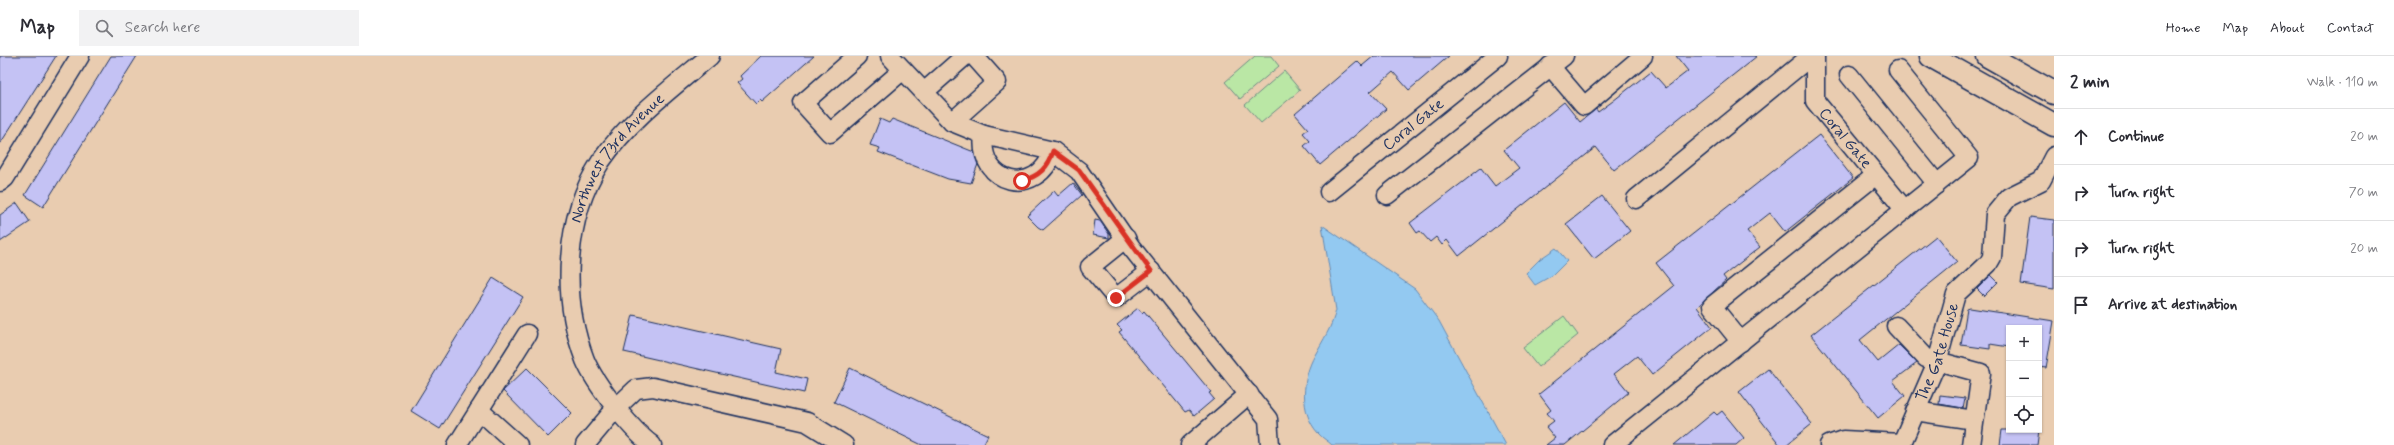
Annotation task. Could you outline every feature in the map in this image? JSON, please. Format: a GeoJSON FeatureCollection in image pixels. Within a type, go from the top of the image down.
{"type":"FeatureCollection","features":[{"type":"Feature","properties":{"kind":"main road"},"geometry":{"type":"LineString","coordinates":[[1931,56],[2054,125]]}},
{"type":"Feature","properties":{"kind":"main road"},"geometry":{"type":"LineString","coordinates":[[1988,56],[2054,93]]}},
{"type":"Feature","properties":{"kind":"street"},"geometry":{"type":"LineString","coordinates":[[0,182],[6,178],[80,56]]}},
{"type":"Feature","properties":{"kind":"street","name":"Northwest 73rd Avenue"},"geometry":{"type":"LineString","coordinates":[[652,445],[642,438],[616,408],[585,361],[573,318],[570,283],[570,250],[577,217],[586,190],[601,162],[624,132],[710,56]]}},
{"type":"Feature","properties":{"kind":"street"},"geometry":{"type":"LineString","coordinates":[[856,56],[803,102],[830,133],[903,70]]}},
{"type":"Feature","properties":{"kind":"street"},"geometry":{"type":"LineString","coordinates":[[890,56],[952,122],[984,135],[1053,151],[1079,170],[1126,238],[1151,271],[1268,419],[1270,445]]}},
{"type":"Feature","properties":{"kind":"street"},"geometry":{"type":"LineString","coordinates":[[924,92],[965,56]]}},
{"type":"Feature","properties":{"kind":"street"},"geometry":{"type":"LineString","coordinates":[[952,122],[997,82],[974,56]]}},
{"type":"Feature","properties":{"kind":"street"},"geometry":{"type":"LineString","coordinates":[[1387,195],[1557,61],[1584,106],[1642,56]]}},
{"type":"Feature","properties":{"kind":"street"},"geometry":{"type":"LineString","coordinates":[[1636,199],[1811,56]]}},
{"type":"Feature","properties":{"kind":"street","name":"Coral Gate"},"geometry":{"type":"LineString","coordinates":[[1815,56],[1815,101],[1905,210]]}},
{"type":"Feature","properties":{"kind":"street","name":"Coral Gate"},"geometry":{"type":"LineString","coordinates":[[1329,192],[1492,58]]}},
{"type":"Feature","properties":{"kind":"street"},"geometry":{"type":"LineString","coordinates":[[1612,445],[1969,158],[1898,70]]}},
{"type":"Feature","properties":{"kind":"street"},"geometry":{"type":"LineString","coordinates":[[1849,75],[1937,184]]}},
{"type":"Feature","properties":{"kind":"street"},"geometry":{"type":"LineString","coordinates":[[984,135],[982,146],[985,158],[990,168],[999,176],[1010,180],[1022,181],[1038,175],[1050,162],[1053,151]]}},
{"type":"Feature","properties":{"kind":"street","name":"The Gate House"},"geometry":{"type":"LineString","coordinates":[[1829,445],[1843,440],[1901,444],[1937,362],[1956,294],[1988,264],[1992,257],[1995,214],[2010,197],[2041,181],[2054,156]]}},
{"type":"Feature","properties":{"kind":"street"},"geometry":{"type":"LineString","coordinates":[[1741,342],[1712,306],[1876,175]]}},
{"type":"Feature","properties":{"kind":"street"},"geometry":{"type":"LineString","coordinates":[[1126,238],[1090,267],[1116,298],[1151,271]]}},
{"type":"Feature","properties":{"kind":"street"},"geometry":{"type":"LineString","coordinates":[[1896,326],[1926,358],[1981,373],[1971,445]]}},
{"type":"Feature","properties":{"kind":"street"},"geometry":{"type":"LineString","coordinates":[[458,445],[527,334]]}},
{"type":"Feature","properties":{"kind":"street"},"geometry":{"type":"LineString","coordinates":[[584,445],[616,408],[636,389],[653,387],[807,422],[844,445]]}},
{"type":"Feature","properties":{"kind":"street"},"geometry":{"type":"LineString","coordinates":[[1190,445],[1249,394]]}},
{"type":"Feature","properties":{"kind":"street"},"geometry":{"type":"LineString","coordinates":[[479,410],[518,445]]}},
{"type":"Feature","properties":{"kind":"street"},"geometry":{"type":"LineString","coordinates":[[1915,411],[1974,420]]}},
{"type":"Feature","properties":{"kind":"green space"},"geometry":{"type":"Polygon","coordinates":[[[1255,56],[1271,56],[1279,66],[1240,99],[1225,82],[1255,56]]]}},
{"type":"Feature","properties":{"kind":"green space"},"geometry":{"type":"Polygon","coordinates":[[[1284,71],[1300,90],[1261,123],[1245,105],[1284,71]]]}},
{"type":"Feature","properties":{"kind":"green space"},"geometry":{"type":"Polygon","coordinates":[[[1564,316],[1578,335],[1538,367],[1523,348],[1564,316]]]}},
{"type":"Feature","properties":{"kind":"water"},"geometry":{"type":"Polygon","coordinates":[[[1322,225],[1415,289],[1439,321],[1506,445],[1332,445],[1318,433],[1312,425],[1305,405],[1305,384],[1311,364],[1330,328],[1336,310],[1322,225]]]}},
{"type":"Feature","properties":{"kind":"water"},"geometry":{"type":"Polygon","coordinates":[[[1556,248],[1567,261],[1553,275],[1535,285],[1526,273],[1540,259],[1556,248]]]}},
{"type":"Feature","properties":{"kind":"building"},"geometry":{"type":"Polygon","coordinates":[[[0,56],[56,56],[0,144],[0,56]]]}},
{"type":"Feature","properties":{"kind":"building"},"geometry":{"type":"Polygon","coordinates":[[[111,56],[137,56],[43,207],[25,195],[111,56]]]}},
{"type":"Feature","properties":{"kind":"building"},"geometry":{"type":"Polygon","coordinates":[[[761,56],[814,56],[762,102],[760,100],[756,104],[737,83],[742,79],[740,76],[761,56]]]}},
{"type":"Feature","properties":{"kind":"building"},"geometry":{"type":"Polygon","coordinates":[[[1374,56],[1449,56],[1409,90],[1393,72],[1370,92],[1386,109],[1320,165],[1304,146],[1310,141],[1303,133],[1308,129],[1295,114],[1357,61],[1362,66],[1374,56]]]}},
{"type":"Feature","properties":{"kind":"building"},"geometry":{"type":"Polygon","coordinates":[[[1676,56],[1757,56],[1614,170],[1596,147],[1459,256],[1447,240],[1442,245],[1436,237],[1430,242],[1420,231],[1417,233],[1410,223],[1481,168],[1495,186],[1519,168],[1504,150],[1564,102],[1580,122],[1596,109],[1598,112],[1651,71],[1666,88],[1688,71],[1676,56]]]}},
{"type":"Feature","properties":{"kind":"building"},"geometry":{"type":"Polygon","coordinates":[[[880,119],[889,123],[892,119],[974,152],[978,164],[971,183],[948,179],[878,152],[880,148],[870,145],[880,119]]]}},
{"type":"Feature","properties":{"kind":"building"},"geometry":{"type":"Polygon","coordinates":[[[1819,135],[1853,178],[1785,232],[1770,213],[1747,231],[1760,247],[1723,276],[1726,280],[1697,307],[1712,327],[1652,375],[1637,356],[1614,374],[1629,392],[1565,445],[1546,445],[1555,438],[1546,427],[1554,421],[1547,413],[1551,410],[1539,394],[1674,286],[1656,263],[1819,135]]]}},
{"type":"Feature","properties":{"kind":"building"},"geometry":{"type":"Polygon","coordinates":[[[1073,183],[1082,195],[1043,230],[1027,216],[1054,191],[1058,196],[1073,183]]]}},
{"type":"Feature","properties":{"kind":"building"},"geometry":{"type":"Polygon","coordinates":[[[1602,196],[1630,231],[1594,259],[1566,224],[1602,196]]]}},
{"type":"Feature","properties":{"kind":"building"},"geometry":{"type":"Polygon","coordinates":[[[17,203],[30,222],[0,242],[0,215],[17,203]]]}},
{"type":"Feature","properties":{"kind":"building"},"geometry":{"type":"Polygon","coordinates":[[[2030,217],[2054,220],[2054,289],[2021,284],[2030,217]]]}},
{"type":"Feature","properties":{"kind":"building"},"geometry":{"type":"Polygon","coordinates":[[[1095,220],[1100,221],[1109,234],[1109,238],[1093,235],[1095,220]]]}},
{"type":"Feature","properties":{"kind":"building"},"geometry":{"type":"Polygon","coordinates":[[[1936,236],[1957,262],[1860,340],[1878,362],[1899,345],[1917,363],[1893,381],[1905,396],[1878,418],[1811,335],[1936,236]]]}},
{"type":"Feature","properties":{"kind":"building"},"geometry":{"type":"Polygon","coordinates":[[[1991,275],[1998,282],[1984,296],[1977,289],[1991,275]]]}},
{"type":"Feature","properties":{"kind":"building"},"geometry":{"type":"Polygon","coordinates":[[[493,278],[523,297],[440,429],[411,411],[493,278]]]}},
{"type":"Feature","properties":{"kind":"building"},"geometry":{"type":"Polygon","coordinates":[[[1138,308],[1142,313],[1144,311],[1211,392],[1209,393],[1214,399],[1194,416],[1189,410],[1185,412],[1119,332],[1122,330],[1117,325],[1138,308]]]}},
{"type":"Feature","properties":{"kind":"building"},"geometry":{"type":"Polygon","coordinates":[[[1970,308],[2054,321],[2046,368],[2042,367],[2042,325],[2006,325],[2006,347],[1990,344],[1990,349],[1961,345],[1967,309],[1970,308]]]}},
{"type":"Feature","properties":{"kind":"building"},"geometry":{"type":"Polygon","coordinates":[[[633,315],[781,349],[776,372],[807,379],[804,393],[624,352],[633,315]]]}},
{"type":"Feature","properties":{"kind":"building"},"geometry":{"type":"Polygon","coordinates":[[[527,368],[572,413],[548,437],[503,391],[527,368]]]}},
{"type":"Feature","properties":{"kind":"building"},"geometry":{"type":"Polygon","coordinates":[[[850,368],[988,435],[983,445],[922,445],[834,402],[850,368]]]}},
{"type":"Feature","properties":{"kind":"building"},"geometry":{"type":"Polygon","coordinates":[[[1768,369],[1812,424],[1786,445],[1780,445],[1739,392],[1768,369]]]}},
{"type":"Feature","properties":{"kind":"building"},"geometry":{"type":"Polygon","coordinates":[[[1940,395],[1965,398],[1963,408],[1939,404],[1940,395]]]}},
{"type":"Feature","properties":{"kind":"building"},"geometry":{"type":"Polygon","coordinates":[[[1722,411],[1744,438],[1736,445],[1674,445],[1714,412],[1717,415],[1722,411]]]}},
{"type":"Feature","properties":{"kind":"building"},"geometry":{"type":"Polygon","coordinates":[[[2002,430],[2006,430],[2006,433],[2039,433],[2037,445],[2000,445],[2002,430]]]}},
{"type":"Feature","properties":{"kind":"route"},"geometry":{"type":"LineString","coordinates":[[1022,181],[1033,178],[1043,171],[1050,162],[1053,151],[1079,170],[1131,247],[1151,271],[1116,298]]}}]}
